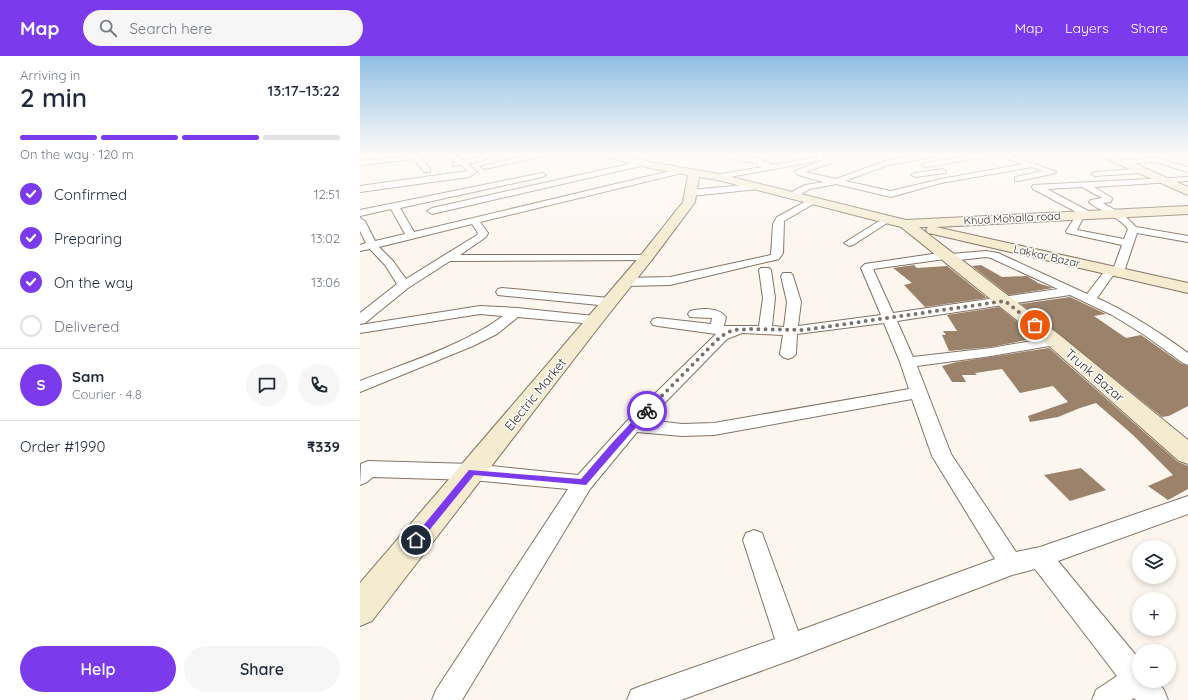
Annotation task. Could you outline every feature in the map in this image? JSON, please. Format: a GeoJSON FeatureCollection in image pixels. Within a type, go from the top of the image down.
{"type":"FeatureCollection","features":[{"type":"Feature","properties":{"kind":"street"},"geometry":{"type":"LineString","coordinates":[[360,190],[395,185]]}},
{"type":"Feature","properties":{"kind":"street"},"geometry":{"type":"LineString","coordinates":[[360,214],[394,206],[421,196],[484,185]]}},
{"type":"Feature","properties":{"kind":"street"},"geometry":{"type":"LineString","coordinates":[[432,211],[548,185]]}},
{"type":"Feature","properties":{"kind":"street"},"geometry":{"type":"LineString","coordinates":[[560,185],[576,195]]}},
{"type":"Feature","properties":{"kind":"street"},"geometry":{"type":"LineString","coordinates":[[360,248],[576,195],[630,185]]}},
{"type":"Feature","properties":{"kind":"street","name":"Electric Market"},"geometry":{"type":"LineString","coordinates":[[360,609],[646,258],[689,202],[690,185]]}},
{"type":"Feature","properties":{"kind":"street"},"geometry":{"type":"LineString","coordinates":[[745,185],[755,187]]}},
{"type":"Feature","properties":{"kind":"street","name":"Khud Mohalla road"},"geometry":{"type":"LineString","coordinates":[[748,185],[906,224],[1188,210]]}},
{"type":"Feature","properties":{"kind":"street"},"geometry":{"type":"LineString","coordinates":[[791,196],[811,186],[817,185]]}},
{"type":"Feature","properties":{"kind":"street"},"geometry":{"type":"LineString","coordinates":[[850,185],[891,194],[926,185]]}},
{"type":"Feature","properties":{"kind":"street"},"geometry":{"type":"LineString","coordinates":[[1070,185],[1036,188],[1084,215],[1071,231],[1128,243]]}},
{"type":"Feature","properties":{"kind":"street"},"geometry":{"type":"LineString","coordinates":[[1084,185],[1108,198],[1108,200],[1094,202],[1128,223],[1133,229],[1188,239]]}},
{"type":"Feature","properties":{"kind":"street"},"geometry":{"type":"LineString","coordinates":[[421,196],[446,226]]}},
{"type":"Feature","properties":{"kind":"street"},"geometry":{"type":"LineString","coordinates":[[626,282],[670,281],[775,257],[777,254],[778,224],[780,218],[812,201]]}},
{"type":"Feature","properties":{"kind":"street"},"geometry":{"type":"LineString","coordinates":[[394,206],[411,235]]}},
{"type":"Feature","properties":{"kind":"street"},"geometry":{"type":"LineString","coordinates":[[849,243],[887,219]]}},
{"type":"Feature","properties":{"kind":"street"},"geometry":{"type":"LineString","coordinates":[[361,320],[404,285],[483,235],[474,220]]}},
{"type":"Feature","properties":{"kind":"street"},"geometry":{"type":"LineString","coordinates":[[360,221],[372,245],[389,264],[404,285]]}},
{"type":"Feature","properties":{"kind":"street","name":"Trunk Bazar"},"geometry":{"type":"LineString","coordinates":[[906,224],[1055,341],[1188,454]]}},
{"type":"Feature","properties":{"kind":"street","name":"Lakkar Bazar"},"geometry":{"type":"LineString","coordinates":[[906,224],[1188,288]]}},
{"type":"Feature","properties":{"kind":"street"},"geometry":{"type":"LineString","coordinates":[[1090,300],[1115,271],[1133,229]]}},
{"type":"Feature","properties":{"kind":"street"},"geometry":{"type":"LineString","coordinates":[[1011,564],[945,461],[918,393],[908,362],[867,267],[948,256],[994,255],[1117,312],[1143,327],[1188,360]]}},
{"type":"Feature","properties":{"kind":"street"},"geometry":{"type":"LineString","coordinates":[[448,258],[646,258]]}},
{"type":"Feature","properties":{"kind":"street"},"geometry":{"type":"LineString","coordinates":[[765,270],[769,298],[765,330]]}},
{"type":"Feature","properties":{"kind":"street"},"geometry":{"type":"LineString","coordinates":[[787,276],[794,302],[788,354]]}},
{"type":"Feature","properties":{"kind":"street"},"geometry":{"type":"LineString","coordinates":[[658,322],[723,330],[742,329],[791,331],[890,319],[1072,291]]}},
{"type":"Feature","properties":{"kind":"street"},"geometry":{"type":"LineString","coordinates":[[502,292],[609,302]]}},
{"type":"Feature","properties":{"kind":"street"},"geometry":{"type":"LineString","coordinates":[[361,320],[472,311],[517,312],[594,320]]}},
{"type":"Feature","properties":{"kind":"street"},"geometry":{"type":"LineString","coordinates":[[360,388],[468,343],[492,331],[517,312]]}},
{"type":"Feature","properties":{"kind":"street"},"geometry":{"type":"LineString","coordinates":[[446,700],[583,483],[633,425],[717,340],[723,330],[719,317],[715,314],[695,314]]}},
{"type":"Feature","properties":{"kind":"street"},"geometry":{"type":"LineString","coordinates":[[908,362],[991,352],[1055,341]]}},
{"type":"Feature","properties":{"kind":"street"},"geometry":{"type":"LineString","coordinates":[[633,425],[673,430],[714,429],[918,393]]}},
{"type":"Feature","properties":{"kind":"street"},"geometry":{"type":"LineString","coordinates":[[360,477],[368,469],[472,472],[583,483]]}},
{"type":"Feature","properties":{"kind":"street"},"geometry":{"type":"LineString","coordinates":[[641,700],[791,647],[1011,564],[1040,556],[1188,505]]}},
{"type":"Feature","properties":{"kind":"street"},"geometry":{"type":"LineString","coordinates":[[754,540],[791,647]]}},
{"type":"Feature","properties":{"kind":"street"},"geometry":{"type":"LineString","coordinates":[[1040,556],[1132,673]]}},
{"type":"Feature","properties":{"kind":"street"},"geometry":{"type":"LineString","coordinates":[[1106,700],[1132,682]]}},
{"type":"Feature","properties":{"kind":"street"},"geometry":{"type":"LineString","coordinates":[[1144,688],[1154,700]]}},
{"type":"Feature","properties":{"kind":"building"},"geometry":{"type":"Polygon","coordinates":[[[914,265],[917,268],[947,266],[987,298],[925,307],[904,285],[912,283],[893,268],[914,265]]]}},
{"type":"Feature","properties":{"kind":"building"},"geometry":{"type":"Polygon","coordinates":[[[981,265],[1002,277],[1027,276],[1038,283],[1053,288],[1009,295],[972,266],[981,265]]]}},
{"type":"Feature","properties":{"kind":"building"},"geometry":{"type":"Polygon","coordinates":[[[1070,297],[1106,314],[1094,316],[1126,338],[1141,335],[1182,364],[1188,366],[1188,406],[1169,416],[1162,417],[1021,304],[1070,297]]]}},
{"type":"Feature","properties":{"kind":"building"},"geometry":{"type":"Polygon","coordinates":[[[999,307],[1037,338],[991,347],[949,351],[942,335],[946,335],[943,331],[957,331],[947,315],[999,307]]]}},
{"type":"Feature","properties":{"kind":"building"},"geometry":{"type":"Polygon","coordinates":[[[1049,348],[1178,462],[1188,466],[1188,489],[1168,500],[1148,486],[1173,475],[1133,435],[1096,403],[1058,417],[1030,422],[1028,416],[1068,402],[1053,386],[1020,393],[1002,369],[975,373],[977,375],[962,375],[966,382],[952,382],[942,366],[957,362],[1049,348]]]}},
{"type":"Feature","properties":{"kind":"building"},"geometry":{"type":"Polygon","coordinates":[[[1081,468],[1106,490],[1070,501],[1044,475],[1081,468]]]}},
{"type":"Feature","properties":{"kind":"way so far"},"geometry":{"type":"LineString","coordinates":[[647,411],[717,340],[726,333],[734,330],[804,330],[890,319],[1005,301],[1035,325]]}},
{"type":"Feature","properties":{"kind":"route"},"geometry":{"type":"LineString","coordinates":[[416,540],[472,472],[583,483],[615,445],[647,411]]}}]}
